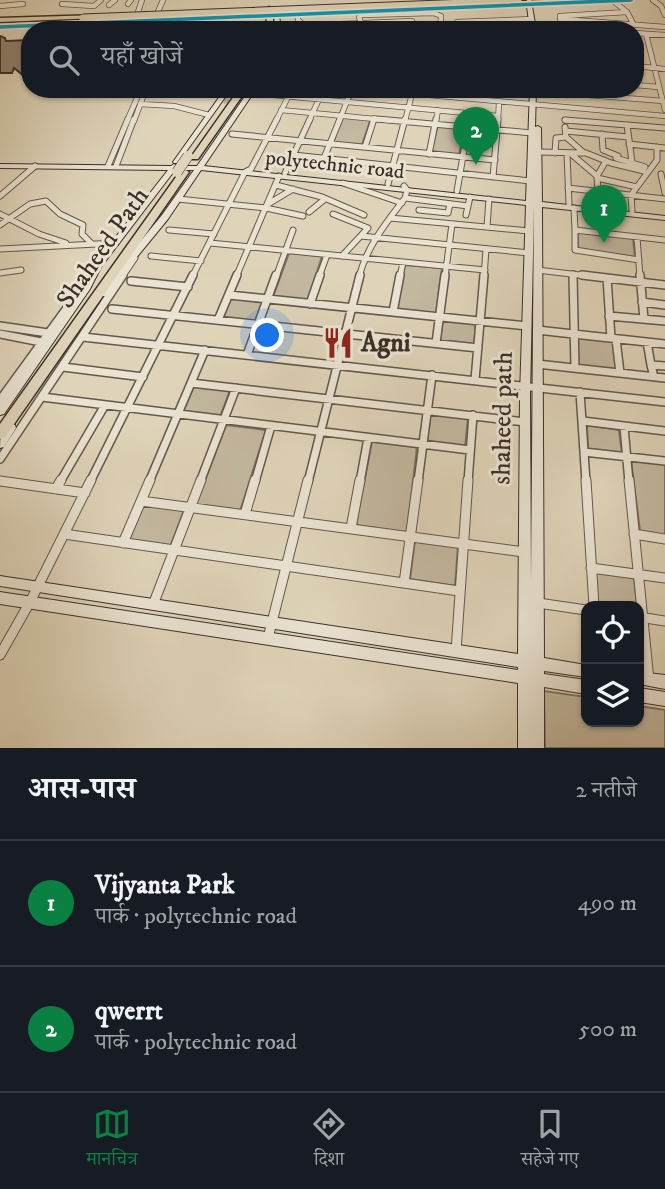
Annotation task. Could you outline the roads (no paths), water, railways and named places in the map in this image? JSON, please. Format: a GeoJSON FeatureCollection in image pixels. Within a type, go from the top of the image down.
{"type":"FeatureCollection","features":[{"type":"Feature","properties":{"kind":"highway"},"geometry":{"type":"LineString","coordinates":[[262,21],[270,13],[448,8],[582,0]]}},
{"type":"Feature","properties":{"kind":"highway"},"geometry":{"type":"LineString","coordinates":[[297,12],[372,3],[412,8],[517,1]]}},
{"type":"Feature","properties":{"kind":"highway"},"geometry":{"type":"LineString","coordinates":[[2,21],[534,2]]}},
{"type":"Feature","properties":{"kind":"highway"},"geometry":{"type":"LineString","coordinates":[[262,21],[270,13]]}},
{"type":"Feature","properties":{"kind":"highway"},"geometry":{"type":"LineString","coordinates":[[2,21],[157,14],[237,21]]}},
{"type":"Feature","properties":{"kind":"highway"},"geometry":{"type":"LineString","coordinates":[[70,19],[165,21]]}},
{"type":"Feature","properties":{"kind":"highway","name":"Shaheed Path"},"geometry":{"type":"LineString","coordinates":[[196,161],[232,98]]}},
{"type":"Feature","properties":{"kind":"highway","name":"Shaheed Path"},"geometry":{"type":"LineString","coordinates":[[0,421],[81,301],[178,168],[196,161],[243,98]]}},
{"type":"Feature","properties":{"kind":"highway","name":"Shaheed Path"},"geometry":{"type":"LineString","coordinates":[[0,434],[80,328],[178,168]]}},
{"type":"Feature","properties":{"kind":"street"},"geometry":{"type":"LineString","coordinates":[[62,4],[94,6],[101,0]]}},
{"type":"Feature","properties":{"kind":"street"},"geometry":{"type":"LineString","coordinates":[[109,5],[114,0]]}},
{"type":"Feature","properties":{"kind":"street"},"geometry":{"type":"LineString","coordinates":[[137,15],[142,0]]}},
{"type":"Feature","properties":{"kind":"street"},"geometry":{"type":"LineString","coordinates":[[157,14],[163,0]]}},
{"type":"Feature","properties":{"kind":"street"},"geometry":{"type":"LineString","coordinates":[[534,2],[631,0]]}},
{"type":"Feature","properties":{"kind":"street"},"geometry":{"type":"LineString","coordinates":[[655,0],[664,11]]}},
{"type":"Feature","properties":{"kind":"street"},"geometry":{"type":"LineString","coordinates":[[613,1],[627,12],[632,21]]}},
{"type":"Feature","properties":{"kind":"street"},"geometry":{"type":"LineString","coordinates":[[488,21],[532,19],[534,2]]}},
{"type":"Feature","properties":{"kind":"street"},"geometry":{"type":"LineString","coordinates":[[534,2],[535,21]]}},
{"type":"Feature","properties":{"kind":"street"},"geometry":{"type":"LineString","coordinates":[[11,5],[2,21],[21,21]]}},
{"type":"Feature","properties":{"kind":"street"},"geometry":{"type":"LineString","coordinates":[[0,6],[23,5]]}},
{"type":"Feature","properties":{"kind":"street"},"geometry":{"type":"LineString","coordinates":[[410,21],[412,8]]}},
{"type":"Feature","properties":{"kind":"street"},"geometry":{"type":"LineString","coordinates":[[360,21],[359,17],[362,15],[412,8],[439,13],[441,21]]}},
{"type":"Feature","properties":{"kind":"street"},"geometry":{"type":"LineString","coordinates":[[340,21],[339,12],[448,8]]}},
{"type":"Feature","properties":{"kind":"street"},"geometry":{"type":"LineString","coordinates":[[297,12],[299,21]]}},
{"type":"Feature","properties":{"kind":"street"},"geometry":{"type":"LineString","coordinates":[[590,21],[561,19],[560,16],[627,12]]}},
{"type":"Feature","properties":{"kind":"street"},"geometry":{"type":"LineString","coordinates":[[270,13],[274,21]]}},
{"type":"Feature","properties":{"kind":"street"},"geometry":{"type":"LineString","coordinates":[[644,25],[665,27]]}},
{"type":"Feature","properties":{"kind":"street"},"geometry":{"type":"LineString","coordinates":[[665,35],[646,34],[665,110]]}},
{"type":"Feature","properties":{"kind":"street"},"geometry":{"type":"LineString","coordinates":[[644,67],[665,69]]}},
{"type":"Feature","properties":{"kind":"street"},"geometry":{"type":"LineString","coordinates":[[644,86],[659,88]]}},
{"type":"Feature","properties":{"kind":"street"},"geometry":{"type":"LineString","coordinates":[[138,104],[139,98]]}},
{"type":"Feature","properties":{"kind":"street"},"geometry":{"type":"LineString","coordinates":[[112,164],[141,98]]}},
{"type":"Feature","properties":{"kind":"street"},"geometry":{"type":"LineString","coordinates":[[0,400],[97,267],[178,168],[209,115],[224,98]]}},
{"type":"Feature","properties":{"kind":"street"},"geometry":{"type":"LineString","coordinates":[[0,444],[80,328],[135,258],[161,216],[178,199],[196,161],[244,98]]}},
{"type":"Feature","properties":{"kind":"street"},"geometry":{"type":"LineString","coordinates":[[0,655],[38,587],[229,204],[287,98]]}},
{"type":"Feature","properties":{"kind":"street"},"geometry":{"type":"LineString","coordinates":[[309,98],[498,116]]}},
{"type":"Feature","properties":{"kind":"street"},"geometry":{"type":"LineString","coordinates":[[324,158],[348,98]]}},
{"type":"Feature","properties":{"kind":"street"},"geometry":{"type":"LineString","coordinates":[[388,184],[411,98]]}},
{"type":"Feature","properties":{"kind":"street"},"geometry":{"type":"LineString","coordinates":[[456,98],[665,116]]}},
{"type":"Feature","properties":{"kind":"street"},"geometry":{"type":"LineString","coordinates":[[536,98],[538,152],[534,202],[537,270],[532,328],[537,364],[531,386],[538,603],[531,678],[537,748]]}},
{"type":"Feature","properties":{"kind":"street"},"geometry":{"type":"LineString","coordinates":[[590,98],[592,110]]}},
{"type":"Feature","properties":{"kind":"street"},"geometry":{"type":"LineString","coordinates":[[621,113],[618,98],[663,101]]}},
{"type":"Feature","properties":{"kind":"street"},"geometry":{"type":"LineString","coordinates":[[218,320],[276,185],[294,155],[319,99]]}},
{"type":"Feature","properties":{"kind":"street"},"geometry":{"type":"LineString","coordinates":[[493,177],[499,102]]}},
{"type":"Feature","properties":{"kind":"street"},"geometry":{"type":"LineString","coordinates":[[138,104],[174,106],[209,115]]}},
{"type":"Feature","properties":{"kind":"street","name":"shaheed path"},"geometry":{"type":"LineString","coordinates":[[531,662],[524,552],[525,422],[531,386],[532,328],[528,253],[534,202],[530,181],[536,105]]}},
{"type":"Feature","properties":{"kind":"street"},"geometry":{"type":"LineString","coordinates":[[565,108],[566,134],[583,152]]}},
{"type":"Feature","properties":{"kind":"street"},"geometry":{"type":"LineString","coordinates":[[281,110],[532,132]]}},
{"type":"Feature","properties":{"kind":"street"},"geometry":{"type":"LineString","coordinates":[[429,154],[439,110]]}},
{"type":"Feature","properties":{"kind":"street"},"geometry":{"type":"LineString","coordinates":[[365,147],[374,118]]}},
{"type":"Feature","properties":{"kind":"street"},"geometry":{"type":"LineString","coordinates":[[565,120],[665,128]]}},
{"type":"Feature","properties":{"kind":"street"},"geometry":{"type":"LineString","coordinates":[[627,125],[633,165],[628,184]]}},
{"type":"Feature","properties":{"kind":"street"},"geometry":{"type":"LineString","coordinates":[[457,191],[468,127]]}},
{"type":"Feature","properties":{"kind":"street"},"geometry":{"type":"LineString","coordinates":[[232,134],[495,160]]}},
{"type":"Feature","properties":{"kind":"street"},"geometry":{"type":"LineString","coordinates":[[555,153],[556,138],[566,134],[628,137]]}},
{"type":"Feature","properties":{"kind":"street"},"geometry":{"type":"LineString","coordinates":[[602,134],[603,150],[633,165],[663,174],[665,193]]}},
{"type":"Feature","properties":{"kind":"street"},"geometry":{"type":"LineString","coordinates":[[629,145],[665,148]]}},
{"type":"Feature","properties":{"kind":"street"},"geometry":{"type":"LineString","coordinates":[[632,211],[631,195],[657,160],[657,147]]}},
{"type":"Feature","properties":{"kind":"street"},"geometry":{"type":"LineString","coordinates":[[538,152],[583,152],[623,166],[633,165]]}},
{"type":"Feature","properties":{"kind":"street"},"geometry":{"type":"LineString","coordinates":[[568,153],[597,177],[637,187]]}},
{"type":"Feature","properties":{"kind":"street"},"geometry":{"type":"LineString","coordinates":[[568,153],[568,188],[575,230],[575,250],[639,260]]}},
{"type":"Feature","properties":{"kind":"street"},"geometry":{"type":"LineString","coordinates":[[294,155],[530,181]]}},
{"type":"Feature","properties":{"kind":"street"},"geometry":{"type":"LineString","coordinates":[[657,160],[665,161]]}},
{"type":"Feature","properties":{"kind":"street","name":"polytechnic road"},"geometry":{"type":"LineString","coordinates":[[196,161],[404,194],[534,202],[665,216]]}},
{"type":"Feature","properties":{"kind":"street"},"geometry":{"type":"LineString","coordinates":[[598,191],[597,177],[606,161]]}},
{"type":"Feature","properties":{"kind":"street"},"geometry":{"type":"LineString","coordinates":[[0,164],[112,164],[178,168]]}},
{"type":"Feature","properties":{"kind":"street"},"geometry":{"type":"LineString","coordinates":[[0,164],[50,164]]}},
{"type":"Feature","properties":{"kind":"street"},"geometry":{"type":"LineString","coordinates":[[0,196],[35,166]]}},
{"type":"Feature","properties":{"kind":"street"},"geometry":{"type":"LineString","coordinates":[[619,174],[623,166]]}},
{"type":"Feature","properties":{"kind":"street"},"geometry":{"type":"LineString","coordinates":[[282,174],[388,184],[404,194],[457,191],[534,202]]}},
{"type":"Feature","properties":{"kind":"street"},"geometry":{"type":"LineString","coordinates":[[342,183],[404,194],[425,201],[468,206]]}},
{"type":"Feature","properties":{"kind":"street"},"geometry":{"type":"LineString","coordinates":[[276,185],[325,199],[364,215]]}},
{"type":"Feature","properties":{"kind":"street"},"geometry":{"type":"LineString","coordinates":[[568,188],[665,198]]}},
{"type":"Feature","properties":{"kind":"street"},"geometry":{"type":"LineString","coordinates":[[267,207],[293,190]]}},
{"type":"Feature","properties":{"kind":"street"},"geometry":{"type":"LineString","coordinates":[[268,638],[364,258],[374,238],[404,194]]}},
{"type":"Feature","properties":{"kind":"street"},"geometry":{"type":"LineString","coordinates":[[466,215],[470,197]]}},
{"type":"Feature","properties":{"kind":"street"},"geometry":{"type":"LineString","coordinates":[[178,199],[267,207],[303,216]]}},
{"type":"Feature","properties":{"kind":"street"},"geometry":{"type":"LineString","coordinates":[[309,212],[325,199]]}},
{"type":"Feature","properties":{"kind":"street"},"geometry":{"type":"LineString","coordinates":[[487,227],[489,199]]}},
{"type":"Feature","properties":{"kind":"street"},"geometry":{"type":"LineString","coordinates":[[0,225],[30,204],[46,201],[60,214],[83,225],[82,234],[91,243]]}},
{"type":"Feature","properties":{"kind":"street"},"geometry":{"type":"LineString","coordinates":[[425,201],[418,212],[448,213],[450,204]]}},
{"type":"Feature","properties":{"kind":"street"},"geometry":{"type":"LineString","coordinates":[[572,206],[665,216]]}},
{"type":"Feature","properties":{"kind":"street"},"geometry":{"type":"LineString","coordinates":[[0,214],[10,216],[34,231],[70,245]]}},
{"type":"Feature","properties":{"kind":"street"},"geometry":{"type":"LineString","coordinates":[[333,214],[368,228],[342,256]]}},
{"type":"Feature","properties":{"kind":"street"},"geometry":{"type":"LineString","coordinates":[[390,218],[529,231]]}},
{"type":"Feature","properties":{"kind":"street"},"geometry":{"type":"LineString","coordinates":[[436,343],[452,224]]}},
{"type":"Feature","properties":{"kind":"street"},"geometry":{"type":"LineString","coordinates":[[169,230],[214,234]]}},
{"type":"Feature","properties":{"kind":"street"},"geometry":{"type":"LineString","coordinates":[[247,355],[293,230]]}},
{"type":"Feature","properties":{"kind":"street"},"geometry":{"type":"LineString","coordinates":[[575,230],[665,240]]}},
{"type":"Feature","properties":{"kind":"street"},"geometry":{"type":"LineString","coordinates":[[361,236],[528,253]]}},
{"type":"Feature","properties":{"kind":"street"},"geometry":{"type":"LineString","coordinates":[[636,237],[644,319]]}},
{"type":"Feature","properties":{"kind":"street"},"geometry":{"type":"LineString","coordinates":[[0,249],[116,243]]}},
{"type":"Feature","properties":{"kind":"street"},"geometry":{"type":"LineString","coordinates":[[210,243],[485,270]]}},
{"type":"Feature","properties":{"kind":"street"},"geometry":{"type":"LineString","coordinates":[[475,380],[486,249]]}},
{"type":"Feature","properties":{"kind":"street"},"geometry":{"type":"LineString","coordinates":[[310,304],[327,255]]}},
{"type":"Feature","properties":{"kind":"street"},"geometry":{"type":"LineString","coordinates":[[150,256],[201,261]]}},
{"type":"Feature","properties":{"kind":"street"},"geometry":{"type":"LineString","coordinates":[[393,312],[402,262]]}},
{"type":"Feature","properties":{"kind":"street"},"geometry":{"type":"LineString","coordinates":[[0,411],[81,301],[97,267]]}},
{"type":"Feature","properties":{"kind":"street"},"geometry":{"type":"LineString","coordinates":[[0,273],[21,270]]}},
{"type":"Feature","properties":{"kind":"street"},"geometry":{"type":"LineString","coordinates":[[537,270],[665,285]]}},
{"type":"Feature","properties":{"kind":"street"},"geometry":{"type":"LineString","coordinates":[[573,274],[575,368]]}},
{"type":"Feature","properties":{"kind":"street"},"geometry":{"type":"LineString","coordinates":[[607,278],[609,316],[620,373]]}},
{"type":"Feature","properties":{"kind":"street"},"geometry":{"type":"LineString","coordinates":[[131,281],[188,287]]}},
{"type":"Feature","properties":{"kind":"street"},"geometry":{"type":"LineString","coordinates":[[229,295],[481,321],[665,344]]}},
{"type":"Feature","properties":{"kind":"street"},"geometry":{"type":"LineString","coordinates":[[642,302],[665,305]]}},
{"type":"Feature","properties":{"kind":"street"},"geometry":{"type":"LineString","coordinates":[[112,309],[478,348]]}},
{"type":"Feature","properties":{"kind":"street"},"geometry":{"type":"LineString","coordinates":[[609,316],[665,321]]}},
{"type":"Feature","properties":{"kind":"street"},"geometry":{"type":"LineString","coordinates":[[0,327],[48,333]]}},
{"type":"Feature","properties":{"kind":"street"},"geometry":{"type":"LineString","coordinates":[[80,328],[159,345],[665,402]]}},
{"type":"Feature","properties":{"kind":"street"},"geometry":{"type":"LineString","coordinates":[[0,459],[62,367],[80,328]]}},
{"type":"Feature","properties":{"kind":"street"},"geometry":{"type":"LineString","coordinates":[[0,334],[41,342]]}},
{"type":"Feature","properties":{"kind":"street"},"geometry":{"type":"LineString","coordinates":[[647,342],[654,377]]}},
{"type":"Feature","properties":{"kind":"street"},"geometry":{"type":"LineString","coordinates":[[123,543],[205,350]]}},
{"type":"Feature","properties":{"kind":"street"},"geometry":{"type":"LineString","coordinates":[[537,364],[665,378]]}},
{"type":"Feature","properties":{"kind":"street"},"geometry":{"type":"LineString","coordinates":[[652,365],[665,366]]}},
{"type":"Feature","properties":{"kind":"street"},"geometry":{"type":"LineString","coordinates":[[62,367],[143,377]]}},
{"type":"Feature","properties":{"kind":"street"},"geometry":{"type":"LineString","coordinates":[[404,583],[432,376]]}},
{"type":"Feature","properties":{"kind":"street"},"geometry":{"type":"LineString","coordinates":[[191,383],[525,422]]}},
{"type":"Feature","properties":{"kind":"street"},"geometry":{"type":"LineString","coordinates":[[153,605],[236,388]]}},
{"type":"Feature","properties":{"kind":"street"},"geometry":{"type":"LineString","coordinates":[[580,392],[594,601]]}},
{"type":"Feature","properties":{"kind":"street"},"geometry":{"type":"LineString","coordinates":[[42,397],[470,450]]}},
{"type":"Feature","properties":{"kind":"street"},"geometry":{"type":"LineString","coordinates":[[56,489],[105,405]]}},
{"type":"Feature","properties":{"kind":"street"},"geometry":{"type":"LineString","coordinates":[[456,651],[473,415]]}},
{"type":"Feature","properties":{"kind":"street"},"geometry":{"type":"LineString","coordinates":[[583,421],[665,432]]}},
{"type":"Feature","properties":{"kind":"street"},"geometry":{"type":"LineString","coordinates":[[245,514],[271,426]]}},
{"type":"Feature","properties":{"kind":"street"},"geometry":{"type":"LineString","coordinates":[[624,427],[640,601]]}},
{"type":"Feature","properties":{"kind":"street"},"geometry":{"type":"LineString","coordinates":[[351,528],[368,438]]}},
{"type":"Feature","properties":{"kind":"street"},"geometry":{"type":"LineString","coordinates":[[584,452],[665,461]]}},
{"type":"Feature","properties":{"kind":"street"},"geometry":{"type":"LineString","coordinates":[[0,481],[85,493]]}},
{"type":"Feature","properties":{"kind":"street"},"geometry":{"type":"LineString","coordinates":[[141,501],[524,552]]}},
{"type":"Feature","properties":{"kind":"street"},"geometry":{"type":"LineString","coordinates":[[64,534],[459,591]]}},
{"type":"Feature","properties":{"kind":"street"},"geometry":{"type":"LineString","coordinates":[[634,534],[665,539]]}},
{"type":"Feature","properties":{"kind":"street"},"geometry":{"type":"LineString","coordinates":[[591,568],[665,578]]}},
{"type":"Feature","properties":{"kind":"street"},"geometry":{"type":"LineString","coordinates":[[0,582],[581,669]]}},
{"type":"Feature","properties":{"kind":"street"},"geometry":{"type":"LineString","coordinates":[[0,598],[581,686]]}},
{"type":"Feature","properties":{"kind":"street"},"geometry":{"type":"LineString","coordinates":[[538,603],[581,609]]}},
{"type":"Feature","properties":{"kind":"street"},"geometry":{"type":"LineString","coordinates":[[644,618],[665,621]]}},
{"type":"Feature","properties":{"kind":"street"},"geometry":{"type":"LineString","coordinates":[[525,748],[531,678]]}},
{"type":"Feature","properties":{"kind":"street"},"geometry":{"type":"LineString","coordinates":[[644,679],[665,682]]}},
{"type":"Feature","properties":{"kind":"street"},"geometry":{"type":"LineString","coordinates":[[644,696],[665,699]]}},
{"type":"Feature","properties":{"kind":"tunnel"},"geometry":{"type":"LineString","coordinates":[[224,101],[238,102]]}},
{"type":"Feature","properties":{"kind":"place","name":"qwerrt"},"geometry":{"type":"Point","coordinates":[476,165]}},
{"type":"Feature","properties":{"kind":"place","name":"Vijyanta Park"},"geometry":{"type":"Point","coordinates":[604,243]}},
{"type":"Feature","properties":{"kind":"place","name":"Agni"},"geometry":{"type":"Point","coordinates":[338,343]}}]}
